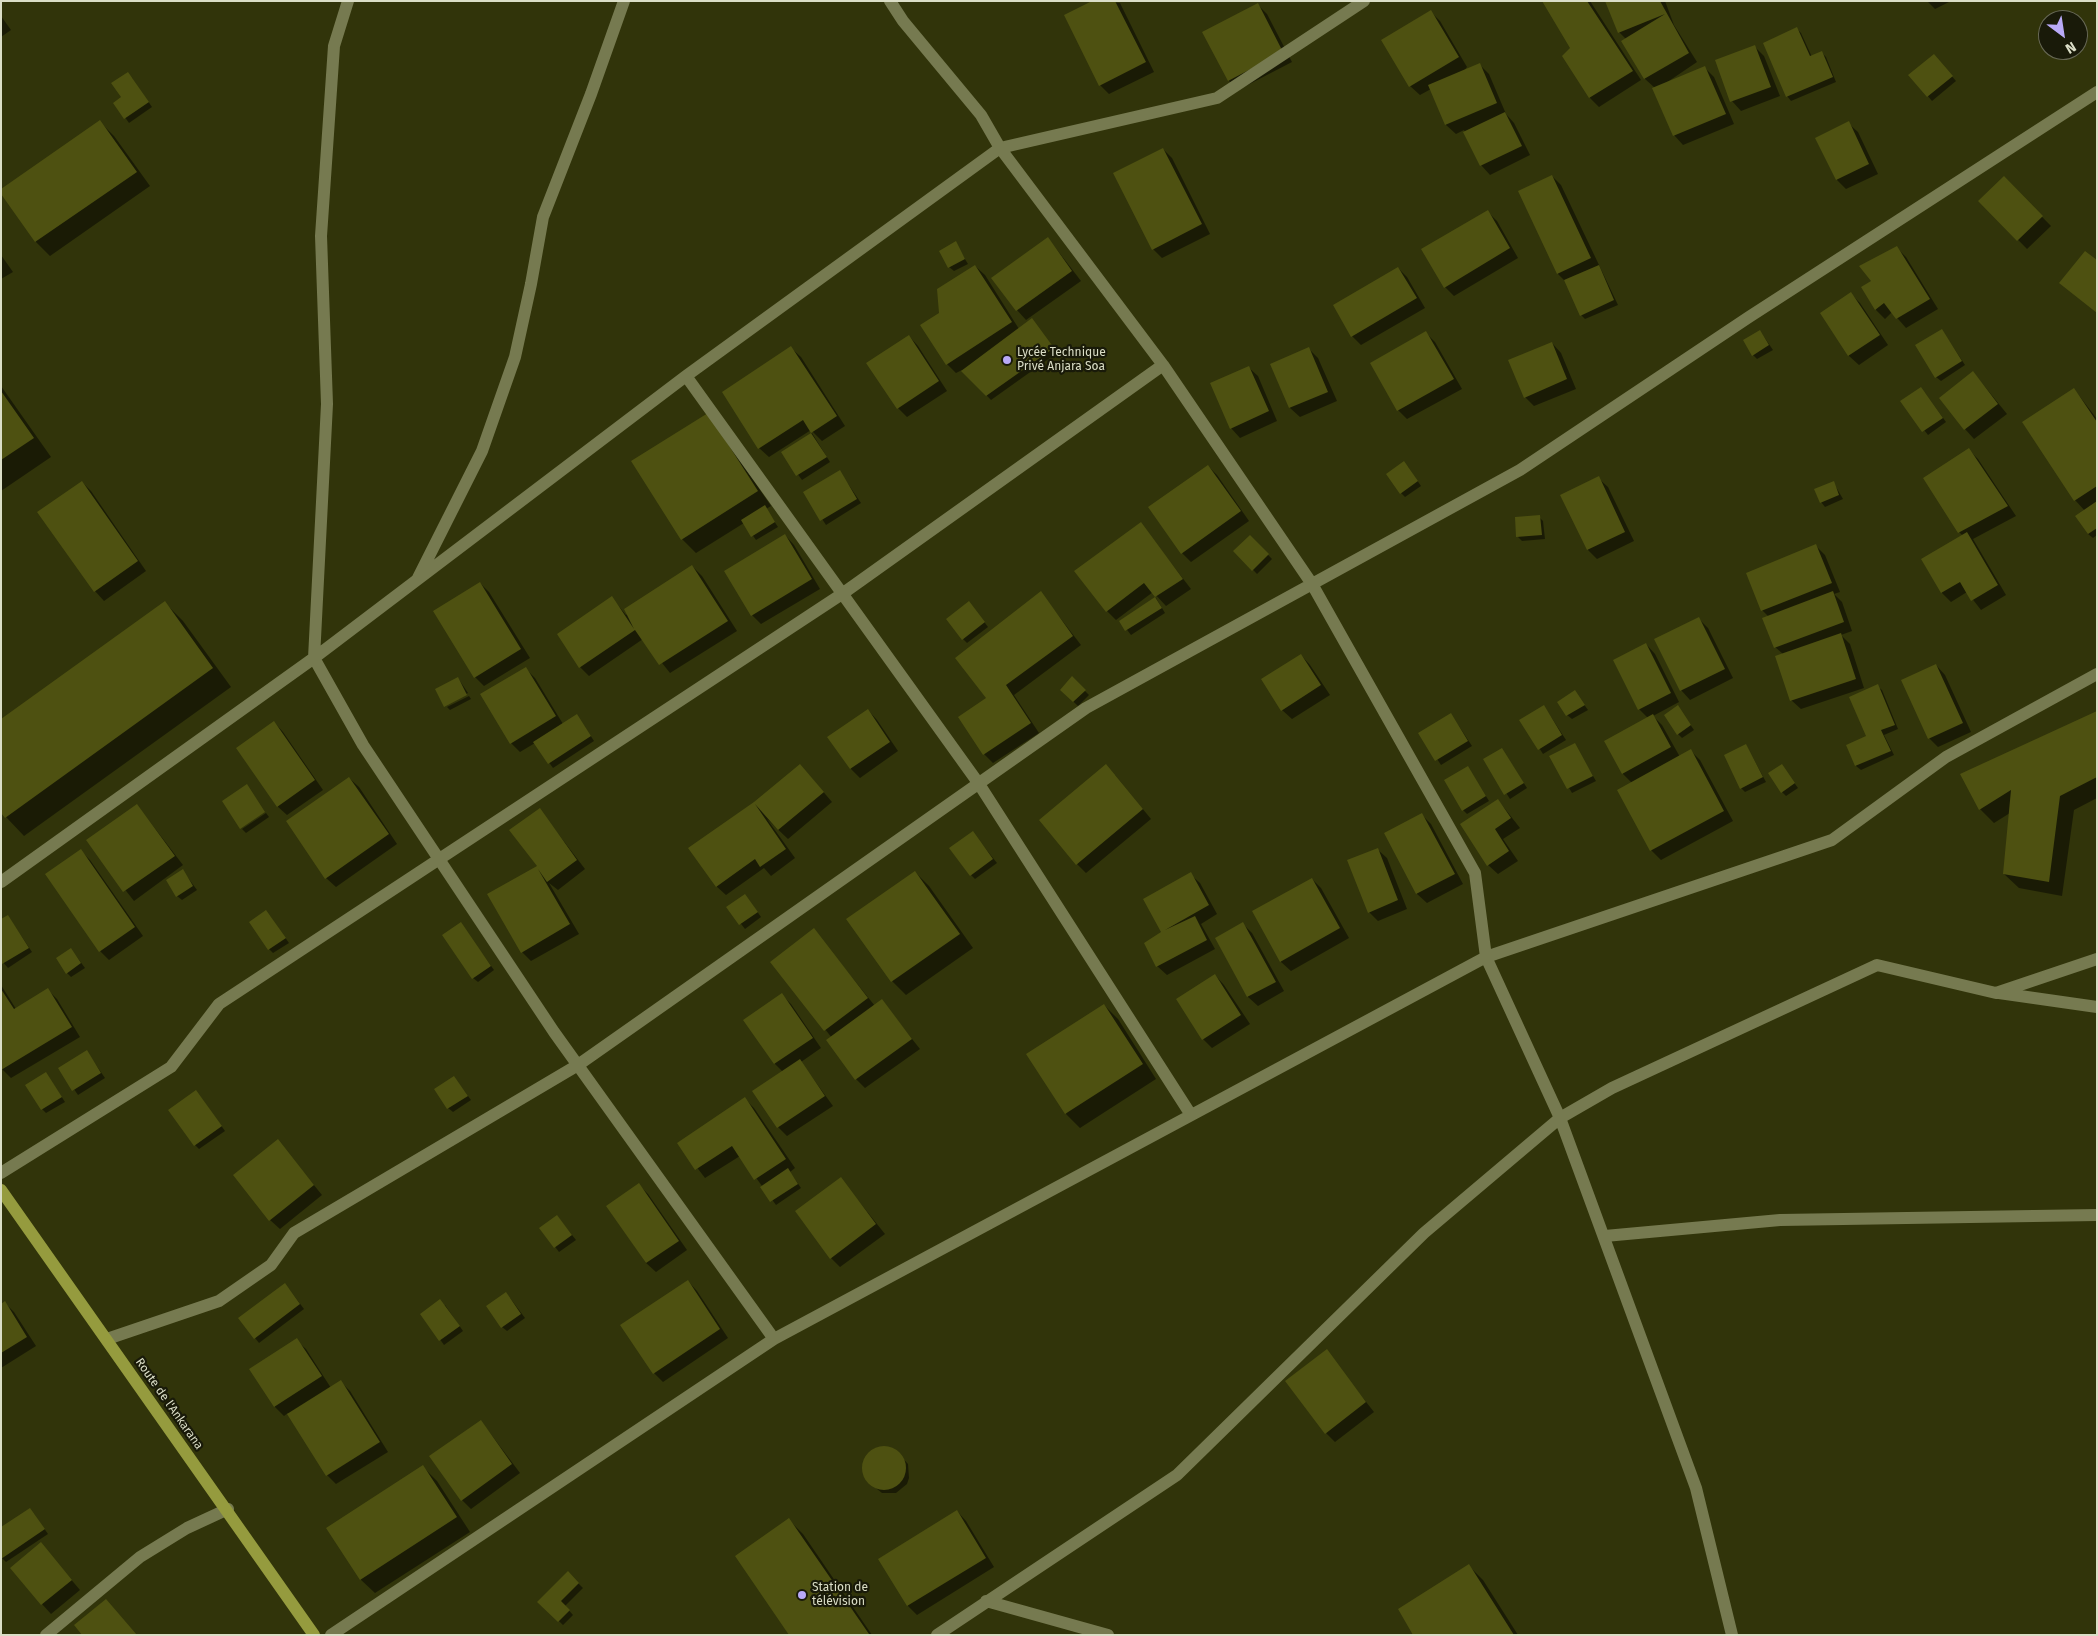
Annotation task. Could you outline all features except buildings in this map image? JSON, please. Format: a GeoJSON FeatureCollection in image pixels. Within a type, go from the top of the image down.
{"type":"FeatureCollection","features":[{"type":"Feature","properties":{"kind":"main road","name":"Route de l'Ankarana"},"geometry":{"type":"LineString","coordinates":[[1,1190],[228,1510],[314,1635]]}},
{"type":"Feature","properties":{"kind":"street"},"geometry":{"type":"LineString","coordinates":[[348,1],[334,46],[321,236],[327,404],[314,658],[363,745],[438,860],[578,1065],[774,1338]]}},
{"type":"Feature","properties":{"kind":"street"},"geometry":{"type":"LineString","coordinates":[[417,580],[482,452],[514,357],[531,284],[543,217],[591,94],[624,1]]}},
{"type":"Feature","properties":{"kind":"street"},"geometry":{"type":"LineString","coordinates":[[890,1],[903,21],[982,115],[1000,148],[1163,365],[1312,584],[1475,873],[1486,957],[1560,1118],[1605,1236],[1696,1488],[1732,1635]]}},
{"type":"Feature","properties":{"kind":"street"},"geometry":{"type":"LineString","coordinates":[[1,882],[314,658],[686,376],[1000,148],[1217,98],[1364,1]]}},
{"type":"Feature","properties":{"kind":"street"},"geometry":{"type":"LineString","coordinates":[[107,1339],[219,1301],[271,1264],[294,1233],[578,1065],[1086,708],[1520,470],[1749,317],[2097,92]]}},
{"type":"Feature","properties":{"kind":"street"},"geometry":{"type":"LineString","coordinates":[[1,1174],[172,1067],[219,1004],[842,594],[1163,365]]}},
{"type":"Feature","properties":{"kind":"street"},"geometry":{"type":"LineString","coordinates":[[686,376],[979,784],[1191,1115]]}},
{"type":"Feature","properties":{"kind":"street"},"geometry":{"type":"LineString","coordinates":[[331,1635],[774,1338],[1486,957],[1832,840],[1946,757],[2097,674]]}},
{"type":"Feature","properties":{"kind":"street"},"geometry":{"type":"LineString","coordinates":[[1996,993],[2097,959]]}},
{"type":"Feature","properties":{"kind":"street"},"geometry":{"type":"LineString","coordinates":[[937,1635],[1177,1475],[1424,1233],[1560,1118],[1612,1088],[1877,965],[1996,993],[2097,1007]]}},
{"type":"Feature","properties":{"kind":"street"},"geometry":{"type":"LineString","coordinates":[[1605,1236],[1780,1220],[2097,1215]]}},
{"type":"Feature","properties":{"kind":"street"},"geometry":{"type":"LineString","coordinates":[[46,1635],[140,1557],[187,1528],[228,1510]]}},
{"type":"Feature","properties":{"kind":"street"},"geometry":{"type":"LineString","coordinates":[[986,1601],[1108,1635]]}},
{"type":"Feature","properties":{"kind":"place","name":"Lycée Technique Privé Anjara Soa"},"geometry":{"type":"Point","coordinates":[1007,360]}},
{"type":"Feature","properties":{"kind":"place","name":"Station de télévision"},"geometry":{"type":"Point","coordinates":[802,1595]}}]}
